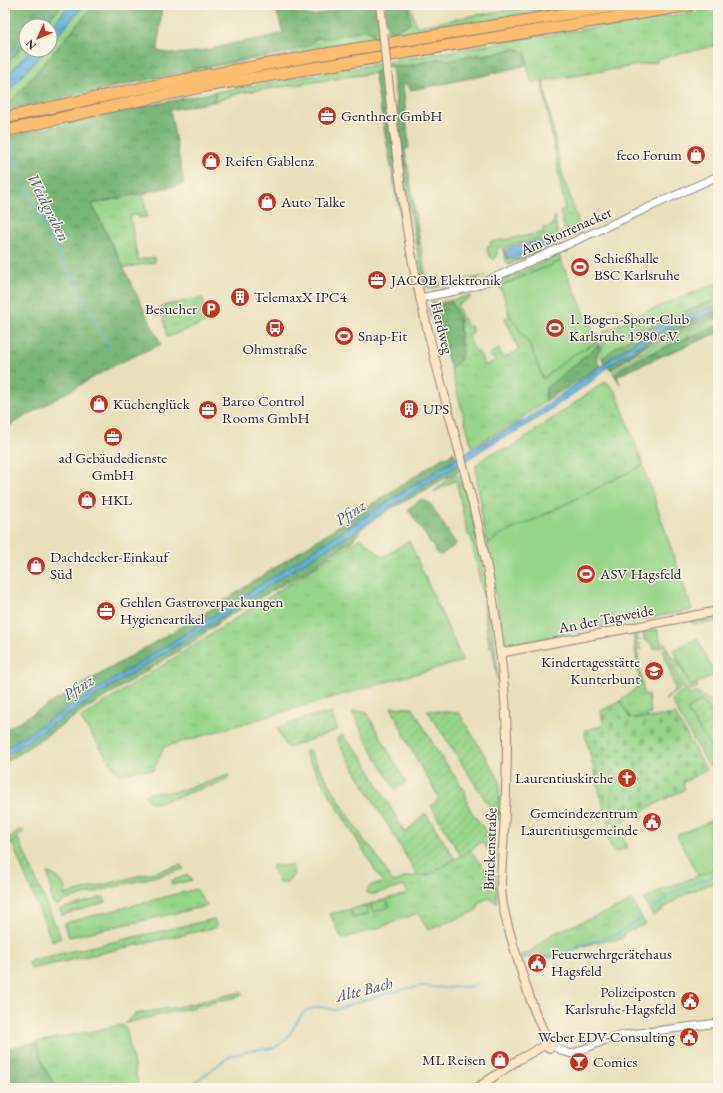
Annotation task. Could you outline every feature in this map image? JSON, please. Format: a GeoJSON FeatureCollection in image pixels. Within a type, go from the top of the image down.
{"type":"FeatureCollection","features":[{"type":"Feature","properties":{"kind":"highway"},"geometry":{"type":"LineString","coordinates":[[5,118],[215,73],[620,5]]}},
{"type":"Feature","properties":{"kind":"highway"},"geometry":{"type":"LineString","coordinates":[[5,131],[106,107],[206,86],[690,5]]}},
{"type":"Feature","properties":{"kind":"main road","name":"Herdweg"},"geometry":{"type":"LineString","coordinates":[[380,5],[404,210],[420,298],[484,556],[500,653]]}},
{"type":"Feature","properties":{"kind":"main road","name":"An der Tagweide"},"geometry":{"type":"LineString","coordinates":[[500,653],[718,611]]}},
{"type":"Feature","properties":{"kind":"main road","name":"Brückenstraße"},"geometry":{"type":"LineString","coordinates":[[500,653],[507,738],[501,882],[502,897],[512,940],[530,1000],[548,1043]]}},
{"type":"Feature","properties":{"kind":"main road"},"geometry":{"type":"LineString","coordinates":[[477,1088],[518,1060],[548,1043]]}},
{"type":"Feature","properties":{"kind":"street","name":"Am Storrenacker"},"geometry":{"type":"LineString","coordinates":[[420,298],[455,292],[478,285],[718,176]]}},
{"type":"Feature","properties":{"kind":"street"},"geometry":{"type":"LineString","coordinates":[[548,1043],[572,1054],[608,1039],[624,1035],[718,1022]]}},
{"type":"Feature","properties":{"kind":"green space"},"geometry":{"type":"Polygon","coordinates":[[[5,5],[62,5],[50,18],[18,18],[18,52],[5,65],[5,5]]]}},
{"type":"Feature","properties":{"kind":"green space"},"geometry":{"type":"Polygon","coordinates":[[[62,5],[70,5],[58,18],[50,18],[62,5]]]}},
{"type":"Feature","properties":{"kind":"green space"},"geometry":{"type":"Polygon","coordinates":[[[84,5],[94,5],[58,47],[58,35],[84,5]]]}},
{"type":"Feature","properties":{"kind":"green space"},"geometry":{"type":"Polygon","coordinates":[[[94,5],[162,5],[158,51],[167,53],[195,52],[283,33],[275,5],[290,5],[292,10],[296,13],[314,16],[349,5],[377,5],[380,36],[374,37],[370,31],[366,29],[325,39],[316,38],[308,46],[279,53],[212,65],[5,111],[5,109],[49,58],[58,58],[58,47],[94,5]]]}},
{"type":"Feature","properties":{"kind":"green space"},"geometry":{"type":"Polygon","coordinates":[[[385,5],[408,5],[411,23],[388,33],[385,5]]]}},
{"type":"Feature","properties":{"kind":"green space"},"geometry":{"type":"Polygon","coordinates":[[[408,5],[410,5],[416,25],[419,26],[543,5],[580,5],[389,37],[388,33],[406,26],[410,17],[408,5]]]}},
{"type":"Feature","properties":{"kind":"green space"},"geometry":{"type":"Polygon","coordinates":[[[652,5],[661,5],[511,30],[511,28],[652,5]]]}},
{"type":"Feature","properties":{"kind":"green space"},"geometry":{"type":"Polygon","coordinates":[[[718,8],[718,45],[657,59],[657,62],[543,81],[562,173],[582,232],[569,237],[560,211],[565,209],[542,81],[532,83],[527,65],[527,55],[511,49],[498,53],[470,56],[452,60],[437,59],[405,67],[392,66],[374,73],[240,93],[213,102],[216,95],[215,92],[498,43],[718,8]]]}},
{"type":"Feature","properties":{"kind":"green space"},"geometry":{"type":"Polygon","coordinates":[[[366,29],[370,31],[372,35],[376,37],[380,36],[380,38],[193,70],[234,60],[279,53],[316,38],[353,33],[366,29]]]}},
{"type":"Feature","properties":{"kind":"green space"},"geometry":{"type":"Polygon","coordinates":[[[415,44],[416,46],[290,67],[290,65],[415,44]]]}},
{"type":"Feature","properties":{"kind":"green space"},"geometry":{"type":"Polygon","coordinates":[[[516,48],[527,55],[527,65],[482,76],[411,90],[407,85],[403,84],[409,148],[405,149],[420,243],[416,243],[408,201],[392,66],[405,67],[437,59],[452,60],[461,57],[498,53],[516,48]]]}},
{"type":"Feature","properties":{"kind":"green space"},"geometry":{"type":"Polygon","coordinates":[[[18,52],[18,58],[23,58],[5,79],[5,65],[18,52]]]}},
{"type":"Feature","properties":{"kind":"green space"},"geometry":{"type":"Polygon","coordinates":[[[38,58],[49,58],[5,109],[5,95],[38,58]]]}},
{"type":"Feature","properties":{"kind":"green space"},"geometry":{"type":"Polygon","coordinates":[[[384,68],[398,181],[402,228],[374,73],[384,68]]]}},
{"type":"Feature","properties":{"kind":"green space"},"geometry":{"type":"Polygon","coordinates":[[[271,69],[130,97],[5,125],[73,107],[271,69]]]}},
{"type":"Feature","properties":{"kind":"green space"},"geometry":{"type":"Polygon","coordinates":[[[215,92],[216,95],[213,102],[170,110],[184,184],[92,204],[161,344],[115,365],[5,428],[5,137],[115,112],[215,92]]]}},
{"type":"Feature","properties":{"kind":"green space"},"geometry":{"type":"Polygon","coordinates":[[[146,192],[147,194],[143,195],[147,217],[139,218],[138,215],[130,216],[138,260],[154,257],[155,262],[124,268],[92,204],[146,192]]]}},
{"type":"Feature","properties":{"kind":"green space"},"geometry":{"type":"Polygon","coordinates":[[[555,216],[557,232],[561,241],[509,265],[506,261],[502,247],[497,247],[497,254],[494,260],[488,254],[487,247],[491,246],[490,242],[543,233],[543,228],[552,226],[555,216]],[[554,236],[512,244],[504,250],[506,258],[512,260],[519,259],[556,241],[557,239],[554,236]]]}},
{"type":"Feature","properties":{"kind":"green space"},"geometry":{"type":"Polygon","coordinates":[[[416,243],[420,243],[426,279],[430,284],[435,285],[485,276],[467,284],[442,285],[432,288],[427,287],[424,283],[416,243]]]}},
{"type":"Feature","properties":{"kind":"green space"},"geometry":{"type":"Polygon","coordinates":[[[559,255],[561,261],[501,285],[504,296],[498,282],[559,255]]]}},
{"type":"Feature","properties":{"kind":"green space","name":"1. Bogen-Sport-Club Karlsruhe 1980 e.V."},"geometry":{"type":"Polygon","coordinates":[[[561,261],[598,342],[572,355],[543,379],[531,347],[509,314],[501,286],[561,261]]]}},
{"type":"Feature","properties":{"kind":"green space"},"geometry":{"type":"Polygon","coordinates":[[[718,283],[718,299],[667,319],[642,331],[619,345],[602,359],[601,355],[604,331],[660,306],[718,283]]]}},
{"type":"Feature","properties":{"kind":"green space"},"geometry":{"type":"Polygon","coordinates":[[[470,295],[470,298],[457,305],[467,327],[471,326],[473,332],[468,336],[476,353],[479,352],[485,365],[495,361],[494,357],[491,358],[489,354],[499,349],[503,358],[519,350],[505,318],[510,316],[509,314],[531,347],[543,379],[572,355],[598,342],[599,345],[546,388],[546,401],[514,423],[472,447],[451,369],[461,359],[460,320],[431,310],[436,325],[429,308],[432,303],[437,302],[438,304],[470,295]]]}},
{"type":"Feature","properties":{"kind":"green space"},"geometry":{"type":"Polygon","coordinates":[[[203,298],[207,322],[167,337],[161,306],[203,298]]]}},
{"type":"Feature","properties":{"kind":"green space"},"geometry":{"type":"Polygon","coordinates":[[[718,299],[718,306],[666,323],[645,335],[604,363],[602,359],[617,347],[642,331],[667,319],[718,299]]]}},
{"type":"Feature","properties":{"kind":"green space"},"geometry":{"type":"Polygon","coordinates":[[[452,302],[460,320],[459,325],[462,351],[461,359],[451,369],[431,310],[433,307],[452,302]]]}},
{"type":"Feature","properties":{"kind":"green space"},"geometry":{"type":"Polygon","coordinates":[[[718,311],[718,315],[671,331],[609,369],[608,367],[662,331],[718,311]]]}},
{"type":"Feature","properties":{"kind":"green space"},"geometry":{"type":"Polygon","coordinates":[[[718,315],[718,317],[685,328],[662,338],[644,348],[612,370],[609,369],[662,336],[685,326],[718,315]]]}},
{"type":"Feature","properties":{"kind":"green space"},"geometry":{"type":"Polygon","coordinates":[[[718,318],[718,326],[676,342],[624,368],[615,376],[613,374],[613,372],[656,343],[718,318]]]}},
{"type":"Feature","properties":{"kind":"green space"},"geometry":{"type":"Polygon","coordinates":[[[718,326],[718,333],[617,376],[620,384],[615,376],[624,368],[665,347],[718,326]]]}},
{"type":"Feature","properties":{"kind":"green space"},"geometry":{"type":"Polygon","coordinates":[[[599,345],[597,360],[600,366],[546,401],[546,388],[599,345]]]}},
{"type":"Feature","properties":{"kind":"green space"},"geometry":{"type":"Polygon","coordinates":[[[606,381],[616,392],[643,465],[538,518],[499,535],[487,544],[481,517],[476,465],[491,454],[500,450],[509,449],[606,381]]]}},
{"type":"Feature","properties":{"kind":"green space"},"geometry":{"type":"Polygon","coordinates":[[[453,452],[458,462],[458,473],[443,479],[391,508],[360,529],[359,533],[352,541],[305,572],[228,616],[188,645],[86,709],[5,763],[5,730],[213,608],[444,457],[450,456],[453,452]]]}},
{"type":"Feature","properties":{"kind":"green space","name":"ASV Hagsfeld"},"geometry":{"type":"Polygon","coordinates":[[[643,465],[692,610],[506,645],[503,639],[487,544],[499,535],[538,518],[643,465]]]}},
{"type":"Feature","properties":{"kind":"green space"},"geometry":{"type":"Polygon","coordinates":[[[457,476],[462,477],[484,570],[489,601],[486,621],[490,648],[484,612],[484,600],[471,536],[468,535],[456,480],[434,492],[444,482],[457,476]]]}},
{"type":"Feature","properties":{"kind":"green space"},"geometry":{"type":"Polygon","coordinates":[[[421,499],[430,503],[456,544],[443,554],[438,554],[408,509],[421,499]]]}},
{"type":"Feature","properties":{"kind":"green space"},"geometry":{"type":"Polygon","coordinates":[[[361,538],[383,557],[409,541],[463,661],[389,681],[164,747],[154,770],[138,770],[119,775],[80,718],[361,538]]]}},
{"type":"Feature","properties":{"kind":"green space"},"geometry":{"type":"Polygon","coordinates":[[[490,607],[495,648],[498,681],[488,621],[490,607]]]}},
{"type":"Feature","properties":{"kind":"green space"},"geometry":{"type":"Polygon","coordinates":[[[718,614],[718,622],[692,624],[691,619],[718,614]]]}},
{"type":"Feature","properties":{"kind":"green space"},"geometry":{"type":"Polygon","coordinates":[[[657,629],[662,647],[653,649],[651,643],[644,640],[643,632],[657,629]]]}},
{"type":"Feature","properties":{"kind":"green space"},"geometry":{"type":"Polygon","coordinates":[[[639,633],[639,635],[635,636],[636,640],[640,640],[636,641],[636,644],[640,645],[636,645],[637,649],[641,648],[637,650],[644,695],[648,694],[651,714],[647,715],[647,718],[630,718],[620,701],[640,683],[633,634],[639,633]]]}},
{"type":"Feature","properties":{"kind":"green space"},"geometry":{"type":"Polygon","coordinates":[[[697,638],[715,675],[691,686],[674,650],[697,638]]]}},
{"type":"Feature","properties":{"kind":"green space"},"geometry":{"type":"Polygon","coordinates":[[[663,642],[672,658],[676,658],[691,686],[696,684],[698,687],[683,690],[663,642]]]}},
{"type":"Feature","properties":{"kind":"green space"},"geometry":{"type":"Polygon","coordinates":[[[663,649],[680,689],[665,700],[675,689],[663,649]]]}},
{"type":"Feature","properties":{"kind":"green space"},"geometry":{"type":"Polygon","coordinates":[[[679,693],[697,693],[709,700],[718,699],[718,722],[701,700],[687,710],[718,758],[718,762],[712,766],[708,765],[672,702],[673,697],[679,693]]]}},
{"type":"Feature","properties":{"kind":"green space"},"geometry":{"type":"Polygon","coordinates":[[[701,700],[718,722],[718,758],[687,710],[701,700]]]}},
{"type":"Feature","properties":{"kind":"green space"},"geometry":{"type":"Polygon","coordinates":[[[620,701],[630,718],[647,718],[675,714],[706,769],[683,783],[685,789],[617,824],[615,822],[611,823],[607,821],[584,730],[603,726],[601,711],[620,701]]]}},
{"type":"Feature","properties":{"kind":"green space"},"geometry":{"type":"Polygon","coordinates":[[[391,707],[413,708],[436,749],[463,788],[471,811],[497,849],[497,862],[482,842],[461,856],[431,806],[439,798],[413,753],[391,707]]]}},
{"type":"Feature","properties":{"kind":"green space"},"geometry":{"type":"Polygon","coordinates":[[[427,710],[459,713],[500,781],[499,821],[427,710]]]}},
{"type":"Feature","properties":{"kind":"green space"},"geometry":{"type":"Polygon","coordinates":[[[366,711],[406,782],[395,789],[352,712],[366,711]]]}},
{"type":"Feature","properties":{"kind":"green space"},"geometry":{"type":"Polygon","coordinates":[[[331,713],[338,730],[287,748],[277,728],[308,717],[331,713]]]}},
{"type":"Feature","properties":{"kind":"green space"},"geometry":{"type":"Polygon","coordinates":[[[343,735],[346,740],[360,753],[405,833],[424,814],[426,814],[455,859],[431,874],[418,876],[337,740],[338,737],[343,735]]]}},
{"type":"Feature","properties":{"kind":"green space"},"geometry":{"type":"Polygon","coordinates":[[[309,750],[365,842],[372,848],[393,882],[406,877],[431,874],[470,850],[488,874],[497,875],[497,903],[489,898],[480,902],[474,912],[428,930],[418,913],[378,928],[342,939],[330,914],[351,909],[353,918],[368,914],[365,905],[370,904],[373,912],[389,907],[386,899],[407,894],[405,886],[374,894],[369,894],[367,892],[371,885],[383,883],[304,752],[309,750]]]}},
{"type":"Feature","properties":{"kind":"green space"},"geometry":{"type":"Polygon","coordinates":[[[229,775],[228,779],[216,785],[155,803],[149,801],[145,795],[155,792],[177,792],[229,775]]]}},
{"type":"Feature","properties":{"kind":"green space"},"geometry":{"type":"Polygon","coordinates":[[[718,818],[718,867],[698,876],[677,835],[718,818]]]}},
{"type":"Feature","properties":{"kind":"green space"},"geometry":{"type":"Polygon","coordinates":[[[617,824],[627,847],[616,852],[612,849],[606,833],[617,824]]]}},
{"type":"Feature","properties":{"kind":"green space"},"geometry":{"type":"Polygon","coordinates":[[[18,830],[22,830],[24,832],[5,848],[5,839],[11,837],[18,830]]]}},
{"type":"Feature","properties":{"kind":"green space"},"geometry":{"type":"Polygon","coordinates":[[[18,838],[40,889],[31,890],[12,843],[18,838]]]}},
{"type":"Feature","properties":{"kind":"green space"},"geometry":{"type":"Polygon","coordinates":[[[181,865],[184,869],[65,900],[59,905],[55,905],[51,901],[48,873],[57,877],[63,883],[66,889],[64,895],[181,865]]]}},
{"type":"Feature","properties":{"kind":"green space"},"geometry":{"type":"Polygon","coordinates":[[[292,865],[294,874],[288,881],[281,884],[279,883],[272,866],[292,865]]]}},
{"type":"Feature","properties":{"kind":"green space"},"geometry":{"type":"Polygon","coordinates":[[[718,867],[718,881],[683,895],[653,916],[644,900],[661,890],[718,867]]]}},
{"type":"Feature","properties":{"kind":"green space"},"geometry":{"type":"Polygon","coordinates":[[[188,875],[192,880],[172,885],[171,881],[188,875]]]}},
{"type":"Feature","properties":{"kind":"green space"},"geometry":{"type":"Polygon","coordinates":[[[40,889],[61,938],[52,941],[31,890],[40,889]]]}},
{"type":"Feature","properties":{"kind":"green space"},"geometry":{"type":"Polygon","coordinates":[[[196,889],[207,906],[69,937],[64,925],[65,923],[196,889]]]}},
{"type":"Feature","properties":{"kind":"green space"},"geometry":{"type":"Polygon","coordinates":[[[104,897],[106,902],[62,915],[60,909],[104,897]]]}},
{"type":"Feature","properties":{"kind":"green space"},"geometry":{"type":"Polygon","coordinates":[[[386,899],[389,907],[373,912],[370,904],[386,899]]]}},
{"type":"Feature","properties":{"kind":"green space"},"geometry":{"type":"Polygon","coordinates":[[[632,900],[645,924],[625,933],[621,939],[597,942],[583,946],[564,956],[521,959],[520,955],[530,952],[554,933],[619,907],[632,900]]]}},
{"type":"Feature","properties":{"kind":"green space"},"geometry":{"type":"Polygon","coordinates":[[[365,905],[368,914],[353,918],[351,909],[365,905]]]}},
{"type":"Feature","properties":{"kind":"green space"},"geometry":{"type":"Polygon","coordinates":[[[214,919],[217,927],[31,969],[28,961],[214,919]]]}},
{"type":"Feature","properties":{"kind":"green space"},"geometry":{"type":"Polygon","coordinates":[[[241,992],[241,996],[125,1023],[135,1014],[177,1007],[241,992]]]}},
{"type":"Feature","properties":{"kind":"green space"},"geometry":{"type":"Polygon","coordinates":[[[122,1025],[126,1028],[139,1088],[59,1088],[54,1084],[47,1073],[37,1042],[122,1025]]]}},
{"type":"Feature","properties":{"kind":"green space"},"geometry":{"type":"Polygon","coordinates":[[[37,1042],[47,1073],[54,1084],[59,1088],[5,1088],[5,1049],[37,1042]]]}},
{"type":"Feature","properties":{"kind":"water"},"geometry":{"type":"Polygon","coordinates":[[[70,5],[84,5],[58,35],[58,18],[70,5]]]}},
{"type":"Feature","properties":{"kind":"water"},"geometry":{"type":"Polygon","coordinates":[[[23,58],[38,58],[5,95],[5,79],[23,58]]]}},
{"type":"Feature","properties":{"kind":"water"},"geometry":{"type":"Polygon","coordinates":[[[554,238],[555,241],[516,258],[507,258],[505,252],[512,246],[554,238]]]}},
{"type":"Feature","properties":{"kind":"water"},"geometry":{"type":"Polygon","coordinates":[[[718,306],[718,311],[682,322],[662,331],[646,341],[609,366],[592,381],[538,418],[425,484],[360,529],[292,570],[182,643],[140,668],[5,756],[5,748],[221,611],[396,496],[465,453],[529,417],[645,335],[666,323],[718,306]]]}},
{"type":"Feature","properties":{"kind":"waterway","name":"Weidgraben"},"geometry":{"type":"LineString","coordinates":[[42,18],[53,5]]}},
{"type":"Feature","properties":{"kind":"waterway","name":"Weidgraben"},"geometry":{"type":"LineString","coordinates":[[5,61],[18,46]]}},
{"type":"Feature","properties":{"kind":"waterway","name":"Weidgraben"},"geometry":{"type":"LineString","coordinates":[[11,143],[20,176],[72,279]]}},
{"type":"Feature","properties":{"kind":"waterway","name":"Weidgraben"},"geometry":{"type":"LineString","coordinates":[[75,283],[111,351]]}},
{"type":"Feature","properties":{"kind":"waterway","name":"Alte Bach"},"geometry":{"type":"LineString","coordinates":[[650,911],[673,893],[718,874]]}},
{"type":"Feature","properties":{"kind":"waterway","name":"Alte Bach"},"geometry":{"type":"LineString","coordinates":[[521,957],[564,955],[582,945],[618,933],[642,918]]}},
{"type":"Feature","properties":{"kind":"waterway","name":"Alte Bach"},"geometry":{"type":"LineString","coordinates":[[187,1088],[230,1056],[254,1050],[274,1048],[279,1045],[288,1037],[306,1010],[320,1007],[334,1010],[339,1009],[354,1003],[404,989],[421,986],[445,988],[473,986],[479,983]]}},
{"type":"Feature","properties":{"kind":"place","name":"Genthner GmbH"},"geometry":{"type":"Point","coordinates":[327,116]}},
{"type":"Feature","properties":{"kind":"place","name":"feco Forum"},"geometry":{"type":"Point","coordinates":[696,155]}},
{"type":"Feature","properties":{"kind":"place","name":"Reifen Gablenz"},"geometry":{"type":"Point","coordinates":[211,161]}},
{"type":"Feature","properties":{"kind":"place","name":"Auto Talke"},"geometry":{"type":"Point","coordinates":[267,202]}},
{"type":"Feature","properties":{"kind":"place","name":"Schießhalle BSC Karlsruhe"},"geometry":{"type":"Point","coordinates":[580,267]}},
{"type":"Feature","properties":{"kind":"place","name":"JACOB Elektronik"},"geometry":{"type":"Point","coordinates":[377,280]}},
{"type":"Feature","properties":{"kind":"place","name":"TelemaxX IPC4"},"geometry":{"type":"Point","coordinates":[240,297]}},
{"type":"Feature","properties":{"kind":"place","name":"Besucher"},"geometry":{"type":"Point","coordinates":[211,309]}},
{"type":"Feature","properties":{"kind":"place","name":"Ohmstraße"},"geometry":{"type":"Point","coordinates":[275,328]}},
{"type":"Feature","properties":{"kind":"place","name":"1. Bogen-Sport-Club Karlsruhe 1980 e.V."},"geometry":{"type":"Point","coordinates":[555,328]}},
{"type":"Feature","properties":{"kind":"place","name":"Snap-Fit"},"geometry":{"type":"Point","coordinates":[344,336]}},
{"type":"Feature","properties":{"kind":"place","name":"Küchenglück"},"geometry":{"type":"Point","coordinates":[99,404]}},
{"type":"Feature","properties":{"kind":"place","name":"UPS"},"geometry":{"type":"Point","coordinates":[409,409]}},
{"type":"Feature","properties":{"kind":"place","name":"Barco Control Rooms GmbH"},"geometry":{"type":"Point","coordinates":[208,410]}},
{"type":"Feature","properties":{"kind":"place","name":"ad Gebäudedienste GmbH"},"geometry":{"type":"Point","coordinates":[113,437]}},
{"type":"Feature","properties":{"kind":"place","name":"HKL"},"geometry":{"type":"Point","coordinates":[87,500]}},
{"type":"Feature","properties":{"kind":"place","name":"Dachdecker-Einkauf Süd"},"geometry":{"type":"Point","coordinates":[36,566]}},
{"type":"Feature","properties":{"kind":"place","name":"ASV Hagsfeld"},"geometry":{"type":"Point","coordinates":[586,574]}},
{"type":"Feature","properties":{"kind":"place","name":"Gehlen Gastroverpackungen Hygieneartikel"},"geometry":{"type":"Point","coordinates":[106,611]}},
{"type":"Feature","properties":{"kind":"place","name":"Kindertagesstätte Kunterbunt"},"geometry":{"type":"Point","coordinates":[654,671]}},
{"type":"Feature","properties":{"kind":"place","name":"Laurentiuskirche"},"geometry":{"type":"Point","coordinates":[627,778]}},
{"type":"Feature","properties":{"kind":"place","name":"Gemeindezentrum Laurentiusgemeinde"},"geometry":{"type":"Point","coordinates":[652,822]}},
{"type":"Feature","properties":{"kind":"place","name":"Feuerwehrgerätehaus Hagsfeld"},"geometry":{"type":"Point","coordinates":[537,963]}},
{"type":"Feature","properties":{"kind":"place","name":"Polizeiposten Karlsruhe-Hagsfeld"},"geometry":{"type":"Point","coordinates":[690,1001]}},
{"type":"Feature","properties":{"kind":"place","name":"Weber EDV-Consulting"},"geometry":{"type":"Point","coordinates":[689,1037]}},
{"type":"Feature","properties":{"kind":"place","name":"ML Reisen"},"geometry":{"type":"Point","coordinates":[500,1060]}},
{"type":"Feature","properties":{"kind":"place","name":"Comics"},"geometry":{"type":"Point","coordinates":[579,1062]}},
{"type":"Feature","properties":{"kind":"water label","name":"Pfinz"},"geometry":{"type":"Point","coordinates":[350,512]}},
{"type":"Feature","properties":{"kind":"water label","name":"Pfinz"},"geometry":{"type":"Point","coordinates":[78,687]}}]}
